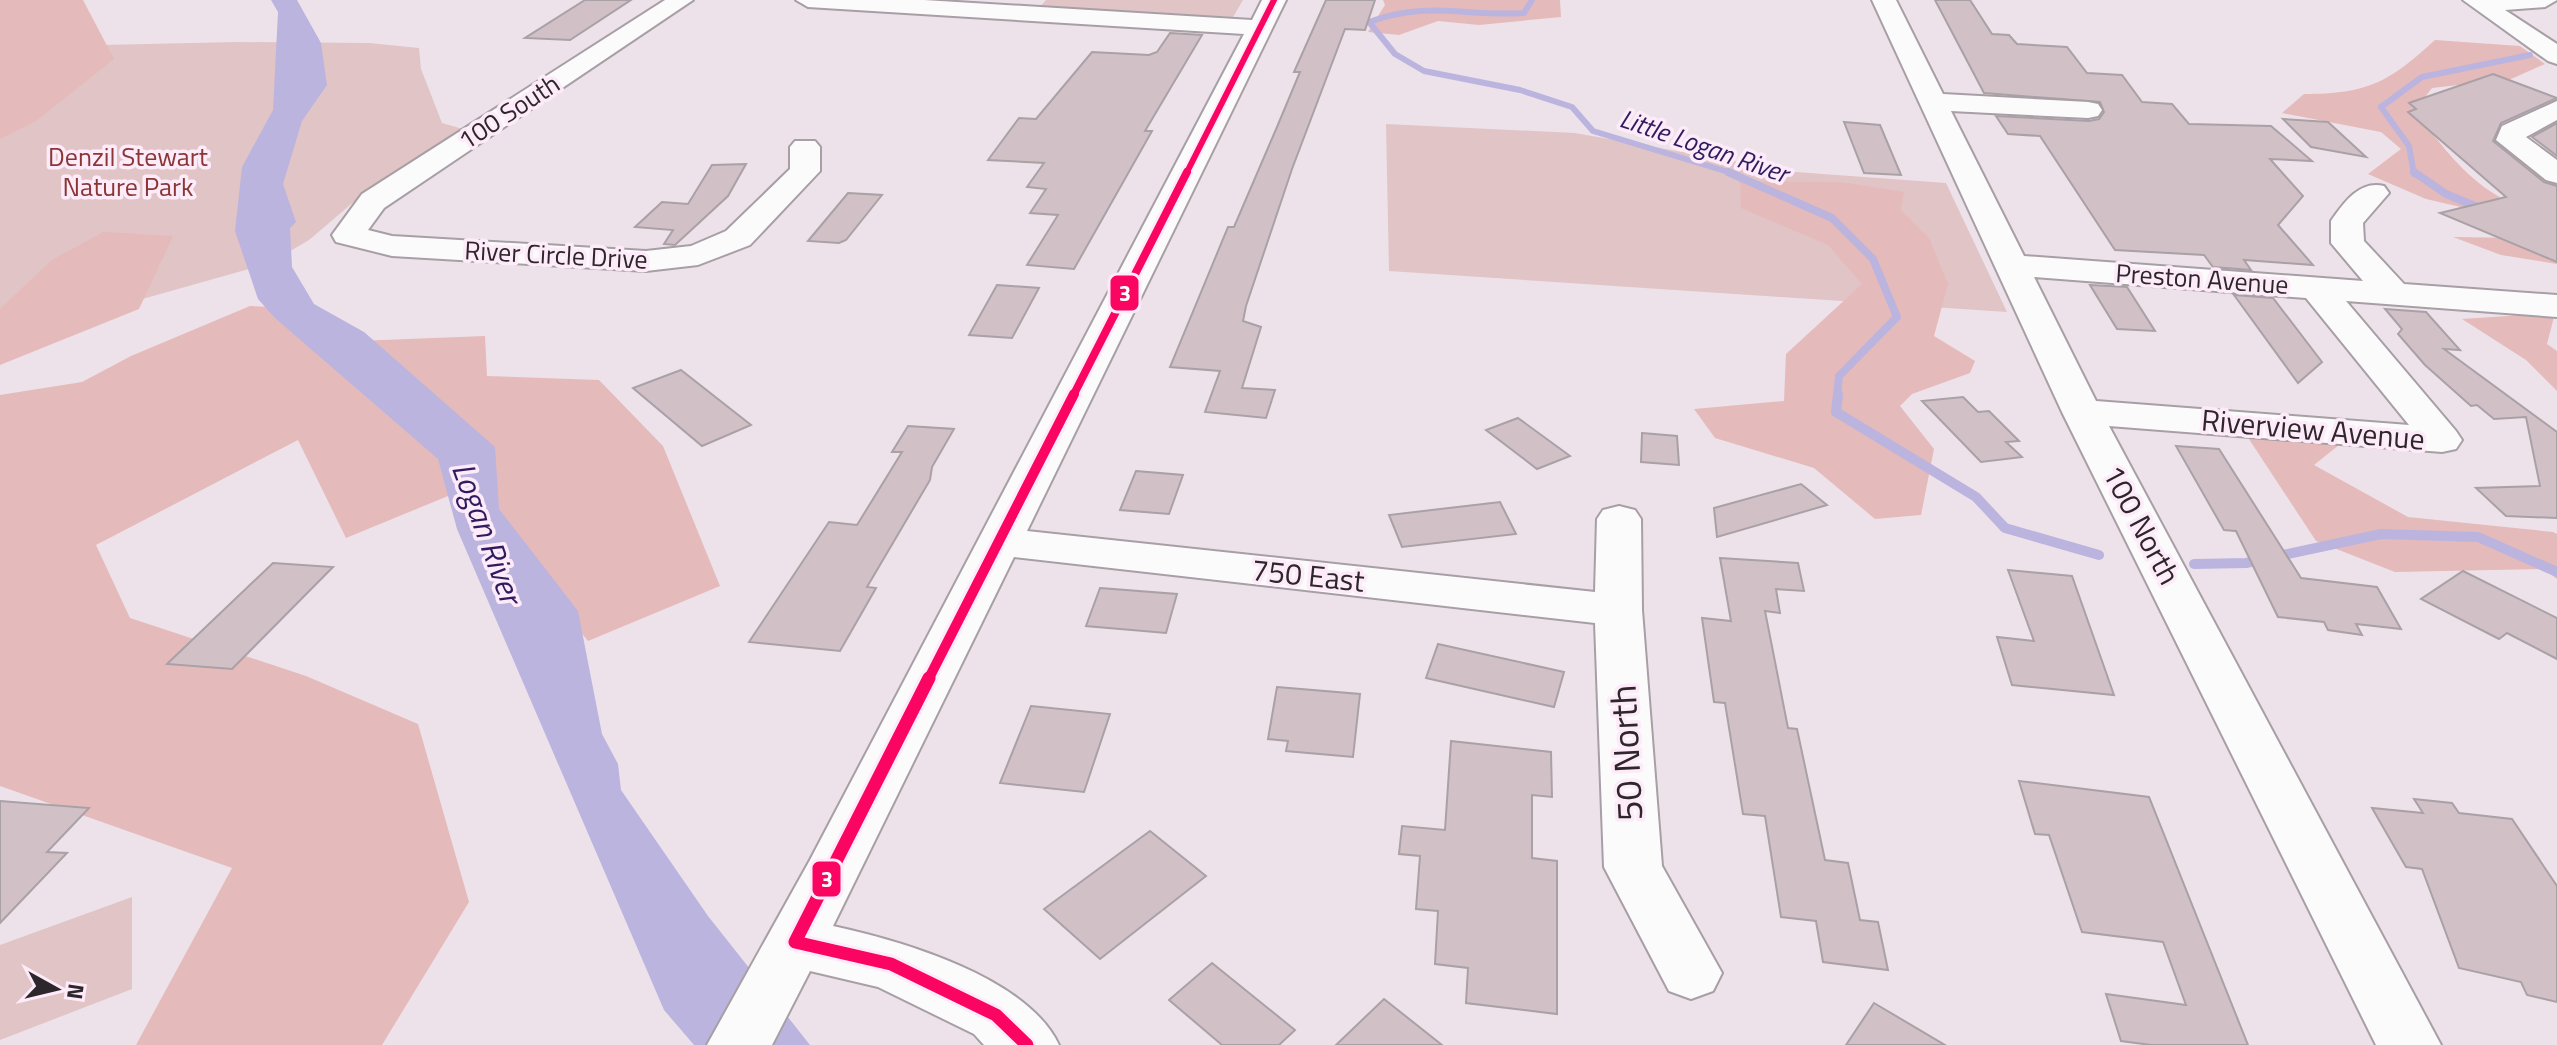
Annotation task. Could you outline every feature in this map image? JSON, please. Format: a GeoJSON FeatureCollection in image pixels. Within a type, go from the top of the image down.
{"type":"FeatureCollection","features":[{"type":"Feature","properties":{"kind":"street","name":"100 South"},"geometry":{"type":"LineString","coordinates":[[348,235],[373,201],[681,0]]}},
{"type":"Feature","properties":{"kind":"street"},"geometry":{"type":"LineString","coordinates":[[739,1045],[795,942],[1266,14],[808,0]]}},
{"type":"Feature","properties":{"kind":"street","name":"100 North"},"geometry":{"type":"LineString","coordinates":[[1884,0],[2082,412],[2409,1045]]}},
{"type":"Feature","properties":{"kind":"street"},"geometry":{"type":"LineString","coordinates":[[2477,2],[2545,0]]}},
{"type":"Feature","properties":{"kind":"street"},"geometry":{"type":"LineString","coordinates":[[2477,2],[2557,56]]}},
{"type":"Feature","properties":{"kind":"street"},"geometry":{"type":"LineString","coordinates":[[1935,102],[2088,110]]}},
{"type":"Feature","properties":{"kind":"street"},"geometry":{"type":"LineString","coordinates":[[2557,109],[2512,132],[2511,140],[2557,174]]}},
{"type":"Feature","properties":{"kind":"street","name":"River Circle Drive"},"geometry":{"type":"LineString","coordinates":[[348,235],[392,246],[630,261],[698,255],[738,238],[805,171],[805,147]]}},
{"type":"Feature","properties":{"kind":"street"},"geometry":{"type":"LineString","coordinates":[[2373,193],[2347,221],[2348,243],[2393,293]]}},
{"type":"Feature","properties":{"kind":"street","name":"Preston Avenue"},"geometry":{"type":"LineString","coordinates":[[2012,265],[2557,306]]}},
{"type":"Feature","properties":{"kind":"street","name":"Riverview Avenue"},"geometry":{"type":"LineString","coordinates":[[2082,412],[2442,440],[2317,288]]}},
{"type":"Feature","properties":{"kind":"street","name":"50 North"},"geometry":{"type":"LineString","coordinates":[[1619,519],[1618,610],[1633,867],[1691,973]]}},
{"type":"Feature","properties":{"kind":"street","name":"750 East"},"geometry":{"type":"LineString","coordinates":[[999,542],[1618,610]]}},
{"type":"Feature","properties":{"kind":"street"},"geometry":{"type":"LineString","coordinates":[[795,942],[891,964],[996,1015],[1027,1045]]}},
{"type":"Feature","properties":{"kind":"green space"},"geometry":{"type":"Polygon","coordinates":[[[1046,0],[1243,0],[1233,17],[1040,7],[1046,0]]]}},
{"type":"Feature","properties":{"kind":"green space","name":"Denzil Stewart Nature Park"},"geometry":{"type":"Polygon","coordinates":[[[369,43],[419,48],[421,69],[442,123],[463,129],[370,188],[309,240],[270,263],[114,307],[0,353],[0,53],[101,45],[369,43]]]}},
{"type":"Feature","properties":{"kind":"green space"},"geometry":{"type":"Polygon","coordinates":[[[1386,124],[1575,133],[1796,172],[1946,183],[2007,312],[1389,271],[1386,124]]]}},
{"type":"Feature","properties":{"kind":"green space"},"geometry":{"type":"Polygon","coordinates":[[[132,897],[132,989],[0,1040],[0,945],[132,897]]]}},
{"type":"Feature","properties":{"kind":"shaded area"},"geometry":{"type":"Polygon","coordinates":[[[0,0],[83,0],[114,59],[36,121],[0,139],[0,0]]]}},
{"type":"Feature","properties":{"kind":"shaded area"},"geometry":{"type":"Polygon","coordinates":[[[1383,0],[1560,0],[1561,17],[1479,25],[1438,21],[1399,35],[1368,32],[1385,5],[1383,0]]]}},
{"type":"Feature","properties":{"kind":"shaded area"},"geometry":{"type":"Polygon","coordinates":[[[2435,40],[2520,46],[2545,64],[2511,79],[2432,88],[2415,110],[2443,147],[2474,179],[2511,203],[2557,214],[2557,264],[2501,255],[2453,237],[2523,238],[2495,215],[2426,199],[2368,174],[2401,149],[2381,132],[2282,113],[2304,94],[2345,91],[2376,83],[2404,66],[2435,40]]]}},
{"type":"Feature","properties":{"kind":"shaded area"},"geometry":{"type":"Polygon","coordinates":[[[1740,181],[1840,182],[1904,192],[1901,210],[1929,238],[1948,284],[1934,336],[1975,361],[1970,373],[1912,394],[1900,406],[1934,449],[1921,515],[1875,519],[1814,468],[1715,438],[1694,409],[1784,401],[1786,354],[1862,284],[1828,245],[1741,208],[1740,181]]]}},
{"type":"Feature","properties":{"kind":"shaded area"},"geometry":{"type":"Polygon","coordinates":[[[103,232],[173,236],[139,309],[0,365],[0,309],[52,260],[103,232]]]}},
{"type":"Feature","properties":{"kind":"shaded area"},"geometry":{"type":"Polygon","coordinates":[[[250,306],[299,308],[331,342],[485,336],[487,376],[599,380],[663,446],[720,586],[588,641],[465,489],[346,538],[298,440],[96,545],[130,618],[306,676],[418,724],[469,902],[382,1045],[136,1045],[232,868],[0,786],[0,395],[82,382],[131,356],[250,306]]]}},
{"type":"Feature","properties":{"kind":"shaded area"},"geometry":{"type":"Polygon","coordinates":[[[2555,313],[2547,344],[2557,351],[2557,391],[2526,360],[2462,319],[2555,313]]]}},
{"type":"Feature","properties":{"kind":"shaded area"},"geometry":{"type":"Polygon","coordinates":[[[2245,433],[2339,445],[2314,465],[2408,517],[2553,532],[2557,534],[2557,579],[2544,569],[2395,572],[2316,541],[2245,433]]]}},
{"type":"Feature","properties":{"kind":"water","name":"Logan River"},"geometry":{"type":"Polygon","coordinates":[[[271,0],[297,0],[321,43],[327,85],[302,121],[283,184],[296,222],[290,228],[292,267],[314,304],[364,332],[495,447],[499,509],[578,611],[602,734],[618,764],[621,790],[708,916],[810,1045],[694,1045],[664,1010],[457,529],[438,459],[275,318],[258,299],[235,231],[242,167],[273,110],[278,12],[271,0]]]}},
{"type":"Feature","properties":{"kind":"building"},"geometry":{"type":"Polygon","coordinates":[[[585,0],[631,0],[570,40],[525,38],[585,0]]]}},
{"type":"Feature","properties":{"kind":"building"},"geometry":{"type":"Polygon","coordinates":[[[1326,0],[1375,0],[1365,30],[1345,29],[1292,169],[1246,306],[1243,321],[1261,327],[1242,388],[1275,390],[1266,418],[1205,412],[1220,371],[1170,367],[1228,227],[1234,227],[1277,127],[1300,72],[1294,72],[1326,0]]]}},
{"type":"Feature","properties":{"kind":"building"},"geometry":{"type":"Polygon","coordinates":[[[1935,0],[1970,0],[1992,34],[2009,35],[2017,44],[2067,47],[2087,73],[2122,75],[2142,102],[2172,104],[2189,124],[2271,126],[2312,161],[2270,159],[2303,196],[2278,225],[2313,265],[2244,260],[2251,270],[2213,267],[2204,255],[2115,250],[2040,136],[2008,134],[1996,116],[2089,121],[2099,119],[2104,112],[2100,102],[1984,93],[1935,0]]]}},
{"type":"Feature","properties":{"kind":"building"},"geometry":{"type":"Polygon","coordinates":[[[1170,33],[1202,35],[1145,131],[1152,131],[1074,269],[1027,265],[1058,215],[1030,213],[1046,189],[1027,187],[1044,163],[988,160],[1019,118],[1036,119],[1092,52],[1149,55],[1157,52],[1170,33]]]}},
{"type":"Feature","properties":{"kind":"building"},"geometry":{"type":"Polygon","coordinates":[[[2493,74],[2557,98],[2501,123],[2493,141],[2544,182],[2557,186],[2557,262],[2440,213],[2506,197],[2408,112],[2416,109],[2409,103],[2493,74]]]}},
{"type":"Feature","properties":{"kind":"building"},"geometry":{"type":"Polygon","coordinates":[[[2283,119],[2328,122],[2366,157],[2311,147],[2283,119]]]}},
{"type":"Feature","properties":{"kind":"building"},"geometry":{"type":"Polygon","coordinates":[[[1844,122],[1880,125],[1901,175],[1864,173],[1844,122]]]}},
{"type":"Feature","properties":{"kind":"building"},"geometry":{"type":"Polygon","coordinates":[[[2557,123],[2557,156],[2532,137],[2557,123]]]}},
{"type":"Feature","properties":{"kind":"building"},"geometry":{"type":"Polygon","coordinates":[[[746,164],[728,196],[675,245],[664,244],[673,230],[635,227],[662,202],[688,204],[712,165],[746,164]]]}},
{"type":"Feature","properties":{"kind":"building"},"geometry":{"type":"Polygon","coordinates":[[[848,193],[882,195],[846,240],[839,243],[808,241],[848,193]]]}},
{"type":"Feature","properties":{"kind":"building"},"geometry":{"type":"Polygon","coordinates":[[[997,285],[1039,288],[1012,338],[969,335],[997,285]]]}},
{"type":"Feature","properties":{"kind":"building"},"geometry":{"type":"Polygon","coordinates":[[[2090,285],[2127,287],[2155,331],[2117,329],[2090,285]]]}},
{"type":"Feature","properties":{"kind":"building"},"geometry":{"type":"Polygon","coordinates":[[[2234,295],[2273,298],[2322,362],[2298,383],[2234,295]]]}},
{"type":"Feature","properties":{"kind":"building"},"geometry":{"type":"Polygon","coordinates":[[[2385,309],[2426,312],[2460,350],[2444,349],[2557,432],[2557,518],[2506,516],[2476,488],[2540,486],[2526,417],[2494,419],[2477,405],[2471,406],[2425,365],[2398,334],[2402,329],[2385,309]]]}},
{"type":"Feature","properties":{"kind":"building"},"geometry":{"type":"Polygon","coordinates":[[[681,370],[751,425],[702,446],[633,388],[681,370]]]}},
{"type":"Feature","properties":{"kind":"building"},"geometry":{"type":"Polygon","coordinates":[[[1963,397],[1978,412],[1989,411],[2019,441],[2006,442],[2022,457],[1981,462],[1922,401],[1963,397]]]}},
{"type":"Feature","properties":{"kind":"building"},"geometry":{"type":"Polygon","coordinates":[[[1518,418],[1570,456],[1537,469],[1486,430],[1518,418]]]}},
{"type":"Feature","properties":{"kind":"building"},"geometry":{"type":"Polygon","coordinates":[[[908,426],[954,429],[932,467],[930,480],[867,587],[876,588],[840,651],[749,642],[829,522],[857,525],[902,452],[892,452],[908,426]]]}},
{"type":"Feature","properties":{"kind":"building"},"geometry":{"type":"Polygon","coordinates":[[[1642,433],[1677,436],[1679,465],[1641,462],[1642,433]]]}},
{"type":"Feature","properties":{"kind":"building"},"geometry":{"type":"Polygon","coordinates":[[[2176,446],[2219,449],[2301,578],[2377,587],[2401,629],[2356,624],[2362,635],[2328,630],[2324,622],[2278,617],[2236,531],[2224,530],[2176,446]]]}},
{"type":"Feature","properties":{"kind":"building"},"geometry":{"type":"Polygon","coordinates":[[[1136,471],[1183,475],[1169,514],[1120,510],[1136,471]]]}},
{"type":"Feature","properties":{"kind":"building"},"geometry":{"type":"Polygon","coordinates":[[[1801,484],[1827,505],[1717,537],[1714,508],[1801,484]]]}},
{"type":"Feature","properties":{"kind":"building"},"geometry":{"type":"Polygon","coordinates":[[[1500,502],[1516,534],[1402,547],[1389,515],[1500,502]]]}},
{"type":"Feature","properties":{"kind":"building"},"geometry":{"type":"Polygon","coordinates":[[[1720,558],[1798,563],[1804,591],[1776,589],[1780,613],[1765,611],[1788,728],[1797,729],[1825,860],[1848,863],[1860,920],[1878,922],[1888,970],[1823,962],[1816,921],[1781,917],[1765,816],[1743,814],[1725,703],[1714,702],[1702,618],[1731,621],[1720,558]]]}},
{"type":"Feature","properties":{"kind":"building"},"geometry":{"type":"Polygon","coordinates":[[[273,563],[333,567],[232,669],[167,664],[273,563]]]}},
{"type":"Feature","properties":{"kind":"building"},"geometry":{"type":"Polygon","coordinates":[[[2008,570],[2072,576],[2114,695],[2012,685],[1997,637],[2034,641],[2008,570]]]}},
{"type":"Feature","properties":{"kind":"building"},"geometry":{"type":"Polygon","coordinates":[[[2463,571],[2557,618],[2557,659],[2507,633],[2499,639],[2421,599],[2463,571]]]}},
{"type":"Feature","properties":{"kind":"building"},"geometry":{"type":"Polygon","coordinates":[[[1100,588],[1177,594],[1166,633],[1086,626],[1100,588]]]}},
{"type":"Feature","properties":{"kind":"building"},"geometry":{"type":"Polygon","coordinates":[[[1438,644],[1564,672],[1554,707],[1426,678],[1438,644]]]}},
{"type":"Feature","properties":{"kind":"building"},"geometry":{"type":"Polygon","coordinates":[[[1277,687],[1360,694],[1353,757],[1286,751],[1288,741],[1268,739],[1277,687]]]}},
{"type":"Feature","properties":{"kind":"building"},"geometry":{"type":"Polygon","coordinates":[[[1031,706],[1110,714],[1084,792],[1000,783],[1031,706]]]}},
{"type":"Feature","properties":{"kind":"building"},"geometry":{"type":"Polygon","coordinates":[[[1451,741],[1551,752],[1552,797],[1532,795],[1532,858],[1557,861],[1557,1014],[1466,1003],[1468,968],[1435,964],[1438,911],[1416,909],[1420,856],[1399,854],[1402,826],[1445,830],[1451,741]]]}},
{"type":"Feature","properties":{"kind":"building"},"geometry":{"type":"Polygon","coordinates":[[[2019,781],[2149,797],[2248,1045],[2151,1045],[2121,1041],[2106,994],[2186,1005],[2163,942],[2082,932],[2049,835],[2035,834],[2019,781]]]}},
{"type":"Feature","properties":{"kind":"building"},"geometry":{"type":"Polygon","coordinates":[[[2414,799],[2452,803],[2459,813],[2512,819],[2557,886],[2557,1002],[2527,995],[2521,982],[2459,968],[2422,869],[2406,867],[2372,808],[2423,813],[2414,799]]]}},
{"type":"Feature","properties":{"kind":"building"},"geometry":{"type":"Polygon","coordinates":[[[0,801],[89,808],[47,852],[67,853],[0,923],[0,801]]]}},
{"type":"Feature","properties":{"kind":"building"},"geometry":{"type":"Polygon","coordinates":[[[1150,831],[1206,876],[1100,959],[1044,909],[1150,831]]]}},
{"type":"Feature","properties":{"kind":"building"},"geometry":{"type":"Polygon","coordinates":[[[1212,963],[1295,1030],[1279,1045],[1222,1045],[1169,1000],[1212,963]]]}},
{"type":"Feature","properties":{"kind":"building"},"geometry":{"type":"Polygon","coordinates":[[[1384,999],[1442,1045],[1336,1045],[1384,999]]]}},
{"type":"Feature","properties":{"kind":"building"},"geometry":{"type":"Polygon","coordinates":[[[1874,1003],[1945,1045],[1846,1045],[1874,1003]]]}},
{"type":"Feature","properties":{"kind":"waterway","name":"Little Logan River"},"geometry":{"type":"LineString","coordinates":[[1532,0],[1524,13],[1410,12],[1369,22],[1395,54],[1424,71],[1520,90],[1572,107],[1593,131],[1735,174]]}},
{"type":"Feature","properties":{"kind":"waterway"},"geometry":{"type":"LineString","coordinates":[[2414,174],[2409,146],[2381,107],[2422,77],[2530,55]]}},
{"type":"Feature","properties":{"kind":"waterway","name":"Little Logan River"},"geometry":{"type":"LineString","coordinates":[[1728,172],[1832,218],[1873,259],[1897,317],[1839,376],[1837,396]]}},
{"type":"Feature","properties":{"kind":"waterway"},"geometry":{"type":"LineString","coordinates":[[2414,172],[2446,194],[2485,210]]}},
{"type":"Feature","properties":{"kind":"waterway","name":"Little Logan River"},"geometry":{"type":"LineString","coordinates":[[1838,394],[1836,412],[1976,497],[2005,528],[2099,555]]}},
{"type":"Feature","properties":{"kind":"waterway","name":"Little Logan River"},"geometry":{"type":"LineString","coordinates":[[2194,564],[2246,563],[2381,534],[2478,537],[2557,572]]}},
{"type":"Feature","properties":{"kind":"transit line","name":"3"},"geometry":{"type":"LineString","coordinates":[[1027,1045],[996,1015],[891,964],[795,942],[1274,0]]}}]}
